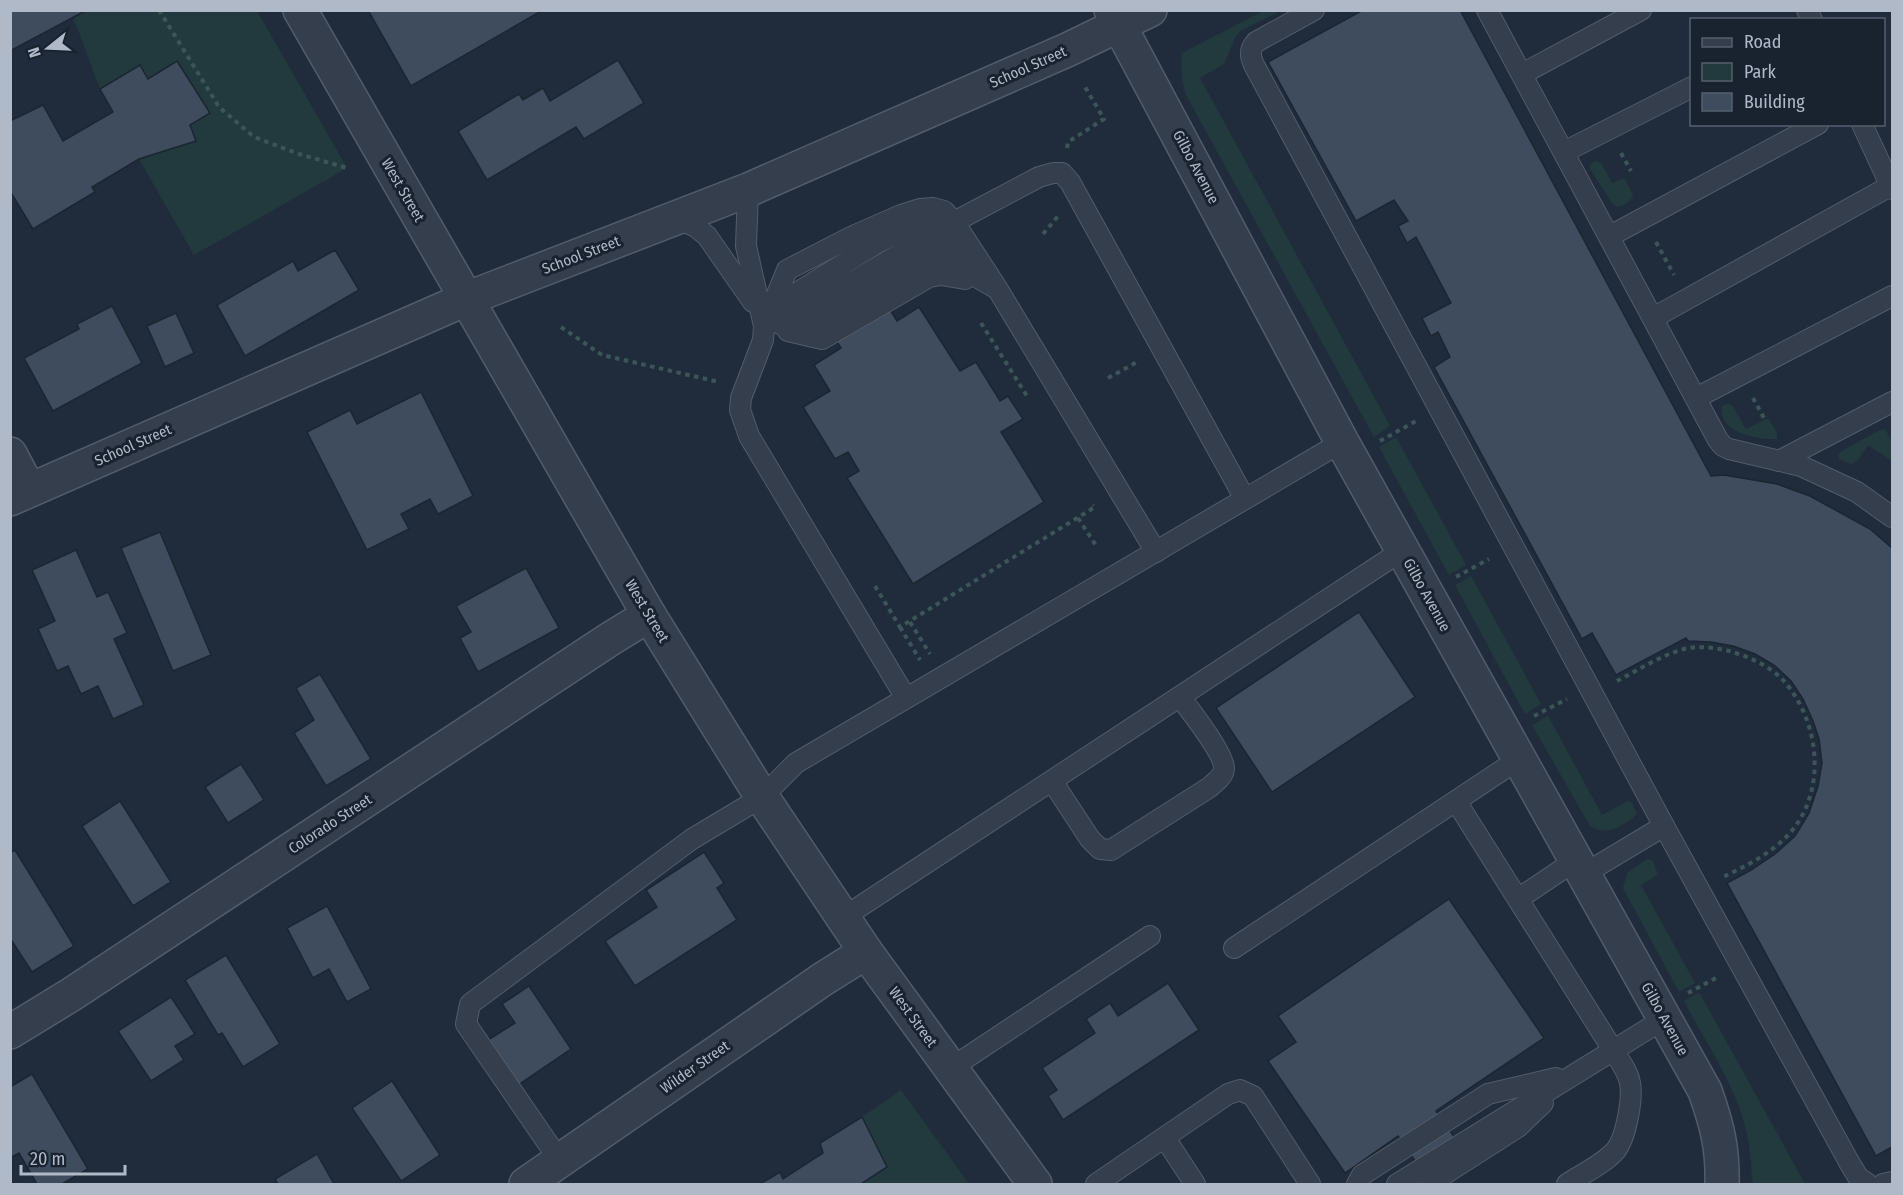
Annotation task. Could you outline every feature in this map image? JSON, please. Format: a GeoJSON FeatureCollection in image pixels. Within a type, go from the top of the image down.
{"type":"FeatureCollection","features":[{"type":"Feature","properties":{"kind":"street","name":"West Street"},"geometry":{"type":"LineString","coordinates":[[300,10],[649,615],[762,797],[866,952],[1035,1185]]}},
{"type":"Feature","properties":{"kind":"street","name":"School Street"},"geometry":{"type":"LineString","coordinates":[[20,495],[466,299],[748,190],[1115,18],[1150,10]]}},
{"type":"Feature","properties":{"kind":"street","name":"Gilbo Avenue"},"geometry":{"type":"LineString","coordinates":[[1115,18],[1346,449],[1706,1091],[1718,1128],[1723,1161],[1722,1185]]}},
{"type":"Feature","properties":{"kind":"street"},"geometry":{"type":"LineString","coordinates":[[10,454],[20,495]]}},
{"type":"Feature","properties":{"kind":"street","name":"Colorado Street"},"geometry":{"type":"LineString","coordinates":[[10,1032],[72,994],[649,615]]}},
{"type":"Feature","properties":{"kind":"street","name":"Wilder Street"},"geometry":{"type":"LineString","coordinates":[[526,1185],[823,979],[866,952]]}},
{"type":"Feature","properties":{"kind":"lane"},"geometry":{"type":"LineString","coordinates":[[1314,10],[1256,42],[1251,47],[1250,56],[1664,826],[1849,1162],[1858,1177],[1868,1185]]}},
{"type":"Feature","properties":{"kind":"lane"},"geometry":{"type":"LineString","coordinates":[[1487,10],[1723,446],[1801,466],[1853,490],[1893,516]]}},
{"type":"Feature","properties":{"kind":"lane"},"geometry":{"type":"LineString","coordinates":[[1522,74],[1641,10]]}},
{"type":"Feature","properties":{"kind":"lane"},"geometry":{"type":"LineString","coordinates":[[1564,152],[1690,88]]}},
{"type":"Feature","properties":{"kind":"lane"},"geometry":{"type":"LineString","coordinates":[[1610,236],[1814,126]]}},
{"type":"Feature","properties":{"kind":"lane"},"geometry":{"type":"LineString","coordinates":[[1653,318],[1892,187],[1863,126]]}},
{"type":"Feature","properties":{"kind":"lane"},"geometry":{"type":"LineString","coordinates":[[954,222],[1040,177],[1053,173],[1066,178],[1245,499]]}},
{"type":"Feature","properties":{"kind":"lane"},"geometry":{"type":"LineString","coordinates":[[748,190],[746,246],[762,319],[763,340],[741,398],[740,410],[743,423],[754,447],[906,698]]}},
{"type":"Feature","properties":{"kind":"lane"},"geometry":{"type":"LineString","coordinates":[[762,319],[787,270],[851,237],[901,215],[920,209],[933,208],[944,211],[954,222],[997,288],[1156,552]]}},
{"type":"Feature","properties":{"kind":"lane"},"geometry":{"type":"LineString","coordinates":[[677,218],[696,227],[707,236],[762,319],[822,339],[929,276],[956,276],[997,288]]}},
{"type":"Feature","properties":{"kind":"lane"},"geometry":{"type":"LineString","coordinates":[[762,319],[803,311],[904,251],[930,245],[944,247],[997,288]]}},
{"type":"Feature","properties":{"kind":"lane"},"geometry":{"type":"LineString","coordinates":[[1696,398],[1893,296]]}},
{"type":"Feature","properties":{"kind":"lane"},"geometry":{"type":"LineString","coordinates":[[1779,461],[1893,402]]}},
{"type":"Feature","properties":{"kind":"lane"},"geometry":{"type":"LineString","coordinates":[[560,1161],[466,1024],[470,1004],[692,839],[762,797],[796,763],[1245,499],[1346,449]]}},
{"type":"Feature","properties":{"kind":"lane"},"geometry":{"type":"LineString","coordinates":[[844,917],[1403,550]]}},
{"type":"Feature","properties":{"kind":"lane"},"geometry":{"type":"LineString","coordinates":[[1052,781],[1090,839],[1100,849],[1111,850],[1210,787],[1222,777],[1224,767],[1220,754],[1180,697]]}},
{"type":"Feature","properties":{"kind":"lane"},"geometry":{"type":"LineString","coordinates":[[1234,948],[1456,801],[1511,746]]}},
{"type":"Feature","properties":{"kind":"lane"},"geometry":{"type":"LineString","coordinates":[[1456,801],[1613,1050],[1630,1081],[1631,1092],[1623,1139],[1605,1159],[1567,1185]]}},
{"type":"Feature","properties":{"kind":"lane"},"geometry":{"type":"LineString","coordinates":[[1518,899],[1664,826]]}},
{"type":"Feature","properties":{"kind":"lane"},"geometry":{"type":"LineString","coordinates":[[951,1068],[1150,936]]}},
{"type":"Feature","properties":{"kind":"lane"},"geometry":{"type":"LineString","coordinates":[[1397,1185],[1613,1050],[1661,1014]]}},
{"type":"Feature","properties":{"kind":"lane"},"geometry":{"type":"LineString","coordinates":[[1357,1185],[1362,1174],[1488,1094],[1574,1074]]}},
{"type":"Feature","properties":{"kind":"lane"},"geometry":{"type":"LineString","coordinates":[[1370,1185],[1493,1107],[1574,1074]]}},
{"type":"Feature","properties":{"kind":"lane"},"geometry":{"type":"LineString","coordinates":[[1429,1185],[1518,1126],[1574,1074]]}},
{"type":"Feature","properties":{"kind":"lane"},"geometry":{"type":"LineString","coordinates":[[1096,1185],[1228,1094],[1240,1090],[1252,1096],[1310,1185]]}},
{"type":"Feature","properties":{"kind":"lane"},"geometry":{"type":"LineString","coordinates":[[1164,1138],[1195,1185]]}},
{"type":"Feature","properties":{"kind":"lane"},"geometry":{"type":"LineString","coordinates":[[1883,1185],[1893,1182]]}},
{"type":"Feature","properties":{"kind":"path"},"geometry":{"type":"LineString","coordinates":[[159,10],[219,106],[254,137],[299,154],[347,168]]}},
{"type":"Feature","properties":{"kind":"path"},"geometry":{"type":"LineString","coordinates":[[1066,178],[1068,142],[1104,119],[1085,87]]}},
{"type":"Feature","properties":{"kind":"path"},"geometry":{"type":"LineString","coordinates":[[1643,218],[1687,300]]}},
{"type":"Feature","properties":{"kind":"path"},"geometry":{"type":"LineString","coordinates":[[981,323],[1028,398]]}},
{"type":"Feature","properties":{"kind":"path"},"geometry":{"type":"LineString","coordinates":[[561,327],[602,355],[720,382]]}},
{"type":"Feature","properties":{"kind":"path"},"geometry":{"type":"LineString","coordinates":[[1108,378],[1117,372]]}},
{"type":"Feature","properties":{"kind":"path"},"geometry":{"type":"LineString","coordinates":[[1346,449],[1439,408]]}},
{"type":"Feature","properties":{"kind":"path"},"geometry":{"type":"LineString","coordinates":[[900,627],[1095,507],[1089,497]]}},
{"type":"Feature","properties":{"kind":"path"},"geometry":{"type":"LineString","coordinates":[[1078,518],[1097,548]]}},
{"type":"Feature","properties":{"kind":"path"},"geometry":{"type":"LineString","coordinates":[[1427,594],[1514,546]]}},
{"type":"Feature","properties":{"kind":"path"},"geometry":{"type":"LineString","coordinates":[[869,578],[922,663]]}},
{"type":"Feature","properties":{"kind":"path"},"geometry":{"type":"LineString","coordinates":[[910,622],[943,676]]}},
{"type":"Feature","properties":{"kind":"path"},"geometry":{"type":"LineString","coordinates":[[1614,683],[1655,660],[1674,653],[1690,648],[1720,649],[1736,653],[1768,668],[1781,678],[1801,706],[1813,739],[1816,760],[1809,797],[1800,818],[1773,848],[1720,879]]}},
{"type":"Feature","properties":{"kind":"path"},"geometry":{"type":"LineString","coordinates":[[1511,746],[1589,687]]}},
{"type":"Feature","properties":{"kind":"path"},"geometry":{"type":"LineString","coordinates":[[1661,1014],[1741,964]]}},
{"type":"Feature","properties":{"kind":"green space"},"geometry":{"type":"Polygon","coordinates":[[[87,10],[257,11],[347,168],[194,255],[139,159],[196,141],[190,125],[209,113],[177,61],[148,79],[140,65],[100,89],[72,18],[87,10]]]}},
{"type":"Feature","properties":{"kind":"green space"},"geometry":{"type":"Polygon","coordinates":[[[1265,10],[1280,11],[1240,31],[1224,64],[1200,78],[1390,426],[1374,437],[1186,95],[1182,80],[1182,53],[1265,10]]]}},
{"type":"Feature","properties":{"kind":"green space"},"geometry":{"type":"Polygon","coordinates":[[[1595,161],[1601,163],[1612,183],[1624,178],[1633,195],[1628,202],[1614,206],[1590,169],[1590,165],[1595,161]]]}},
{"type":"Feature","properties":{"kind":"green space"},"geometry":{"type":"Polygon","coordinates":[[[1732,405],[1746,429],[1768,418],[1777,433],[1777,439],[1750,436],[1732,429],[1722,415],[1722,406],[1732,405]]]}},
{"type":"Feature","properties":{"kind":"green space"},"geometry":{"type":"Polygon","coordinates":[[[1885,429],[1892,442],[1892,461],[1868,445],[1857,461],[1851,464],[1839,459],[1838,454],[1842,451],[1885,429]]]}},
{"type":"Feature","properties":{"kind":"green space"},"geometry":{"type":"Polygon","coordinates":[[[1396,437],[1466,565],[1449,575],[1379,447],[1396,437]]]}},
{"type":"Feature","properties":{"kind":"green space"},"geometry":{"type":"Polygon","coordinates":[[[1471,576],[1541,704],[1525,714],[1455,585],[1471,576]]]}},
{"type":"Feature","properties":{"kind":"green space"},"geometry":{"type":"Polygon","coordinates":[[[1548,716],[1602,815],[1628,801],[1632,803],[1637,814],[1615,829],[1603,830],[1590,826],[1532,725],[1548,716]]]}},
{"type":"Feature","properties":{"kind":"green space"},"geometry":{"type":"Polygon","coordinates":[[[1647,859],[1652,860],[1658,874],[1641,885],[1695,983],[1679,992],[1623,888],[1627,873],[1647,859]]]}},
{"type":"Feature","properties":{"kind":"green space"},"geometry":{"type":"Polygon","coordinates":[[[1699,992],[1805,1184],[1753,1184],[1746,1130],[1735,1096],[1684,1001],[1699,992]]]}},
{"type":"Feature","properties":{"kind":"green space"},"geometry":{"type":"Polygon","coordinates":[[[901,1090],[969,1184],[861,1184],[887,1167],[862,1117],[901,1090]]]}},
{"type":"Feature","properties":{"kind":"building"},"geometry":{"type":"Polygon","coordinates":[[[10,10],[87,10],[10,51],[10,10]]]}},
{"type":"Feature","properties":{"kind":"building"},"geometry":{"type":"Polygon","coordinates":[[[368,10],[543,10],[411,86],[368,10]]]}},
{"type":"Feature","properties":{"kind":"building"},"geometry":{"type":"Polygon","coordinates":[[[1363,10],[1460,10],[1711,476],[1724,475],[1777,484],[1810,496],[1870,529],[1892,548],[1892,1147],[1876,1156],[1727,883],[1775,854],[1795,836],[1809,813],[1818,786],[1822,763],[1819,739],[1813,721],[1803,699],[1791,681],[1774,665],[1755,654],[1733,646],[1688,641],[1686,638],[1616,675],[1592,633],[1582,639],[1434,367],[1450,357],[1438,332],[1431,336],[1422,318],[1451,303],[1416,237],[1407,243],[1398,226],[1408,221],[1394,200],[1356,221],[1268,62],[1363,10]]]}},
{"type":"Feature","properties":{"kind":"building"},"geometry":{"type":"Polygon","coordinates":[[[618,60],[644,103],[584,139],[576,127],[487,180],[458,131],[519,94],[523,100],[543,88],[550,101],[618,60]]]}},
{"type":"Feature","properties":{"kind":"building"},"geometry":{"type":"Polygon","coordinates":[[[177,61],[210,113],[190,125],[196,141],[139,159],[92,187],[95,192],[33,229],[10,191],[10,121],[43,105],[63,141],[113,112],[100,89],[140,65],[148,79],[177,61]]]}},
{"type":"Feature","properties":{"kind":"building"},"geometry":{"type":"Polygon","coordinates":[[[335,250],[359,290],[245,356],[217,305],[293,261],[298,271],[335,250]]]}},
{"type":"Feature","properties":{"kind":"building"},"geometry":{"type":"Polygon","coordinates":[[[856,256],[897,321],[919,307],[960,371],[976,362],[1000,401],[1008,396],[1023,419],[1001,432],[1044,502],[913,584],[847,478],[859,471],[848,452],[835,459],[803,407],[830,391],[814,365],[841,348],[803,289],[856,256]]]}},
{"type":"Feature","properties":{"kind":"building"},"geometry":{"type":"Polygon","coordinates":[[[112,306],[142,363],[53,411],[24,358],[79,329],[77,324],[112,306]]]}},
{"type":"Feature","properties":{"kind":"building"},"geometry":{"type":"Polygon","coordinates":[[[176,313],[194,353],[165,367],[147,326],[176,313]]]}},
{"type":"Feature","properties":{"kind":"building"},"geometry":{"type":"Polygon","coordinates":[[[421,392],[473,496],[438,514],[430,499],[401,514],[409,529],[367,550],[307,432],[350,410],[357,424],[421,392]]]}},
{"type":"Feature","properties":{"kind":"building"},"geometry":{"type":"Polygon","coordinates":[[[160,532],[211,655],[173,671],[121,548],[160,532]]]}},
{"type":"Feature","properties":{"kind":"building"},"geometry":{"type":"Polygon","coordinates":[[[76,550],[97,597],[108,592],[127,633],[114,639],[144,705],[113,719],[98,686],[81,694],[68,666],[57,671],[38,629],[55,621],[32,570],[76,550]]]}},
{"type":"Feature","properties":{"kind":"building"},"geometry":{"type":"Polygon","coordinates":[[[526,568],[559,628],[478,672],[460,638],[471,632],[456,606],[526,568]]]}},
{"type":"Feature","properties":{"kind":"building"},"geometry":{"type":"Polygon","coordinates":[[[1359,612],[1415,697],[1272,792],[1216,708],[1359,612]]]}},
{"type":"Feature","properties":{"kind":"building"},"geometry":{"type":"Polygon","coordinates":[[[320,674],[371,759],[326,786],[294,733],[314,720],[296,688],[320,674]]]}},
{"type":"Feature","properties":{"kind":"building"},"geometry":{"type":"Polygon","coordinates":[[[241,764],[264,800],[228,823],[205,787],[241,764]]]}},
{"type":"Feature","properties":{"kind":"building"},"geometry":{"type":"Polygon","coordinates":[[[120,801],[171,882],[133,906],[82,826],[120,801]]]}},
{"type":"Feature","properties":{"kind":"building"},"geometry":{"type":"Polygon","coordinates":[[[15,850],[74,946],[32,972],[10,938],[10,853],[15,850]]]}},
{"type":"Feature","properties":{"kind":"building"},"geometry":{"type":"Polygon","coordinates":[[[704,852],[724,883],[717,888],[737,920],[635,986],[605,941],[657,907],[646,890],[704,852]]]}},
{"type":"Feature","properties":{"kind":"building"},"geometry":{"type":"Polygon","coordinates":[[[1449,899],[1544,1038],[1436,1111],[1462,1148],[1424,1174],[1398,1136],[1345,1173],[1268,1061],[1296,1042],[1278,1016],[1449,899]]]}},
{"type":"Feature","properties":{"kind":"building"},"geometry":{"type":"Polygon","coordinates":[[[327,906],[371,989],[347,1002],[329,969],[313,978],[287,928],[327,906]]]}},
{"type":"Feature","properties":{"kind":"building"},"geometry":{"type":"Polygon","coordinates":[[[226,955],[280,1044],[243,1067],[222,1033],[218,1035],[185,980],[226,955]]]}},
{"type":"Feature","properties":{"kind":"building"},"geometry":{"type":"Polygon","coordinates":[[[1168,983],[1199,1030],[1063,1120],[1048,1096],[1057,1090],[1042,1068],[1095,1033],[1086,1019],[1110,1003],[1118,1016],[1168,983]]]}},
{"type":"Feature","properties":{"kind":"building"},"geometry":{"type":"Polygon","coordinates":[[[529,986],[571,1049],[518,1085],[488,1040],[515,1023],[502,1004],[529,986]]]}},
{"type":"Feature","properties":{"kind":"building"},"geometry":{"type":"Polygon","coordinates":[[[171,997],[195,1034],[175,1046],[184,1060],[151,1081],[118,1031],[171,997]]]}},
{"type":"Feature","properties":{"kind":"building"},"geometry":{"type":"Polygon","coordinates":[[[32,1074],[88,1169],[62,1184],[37,1184],[19,1153],[10,1158],[10,1087],[32,1074]]]}},
{"type":"Feature","properties":{"kind":"building"},"geometry":{"type":"Polygon","coordinates":[[[392,1081],[440,1155],[401,1181],[352,1108],[392,1081]]]}},
{"type":"Feature","properties":{"kind":"building"},"geometry":{"type":"Polygon","coordinates":[[[862,1117],[887,1167],[861,1184],[760,1184],[780,1172],[783,1179],[823,1153],[820,1143],[862,1117]]]}},
{"type":"Feature","properties":{"kind":"building"},"geometry":{"type":"Polygon","coordinates":[[[317,1154],[334,1184],[278,1184],[275,1179],[317,1154]]]}}]}
